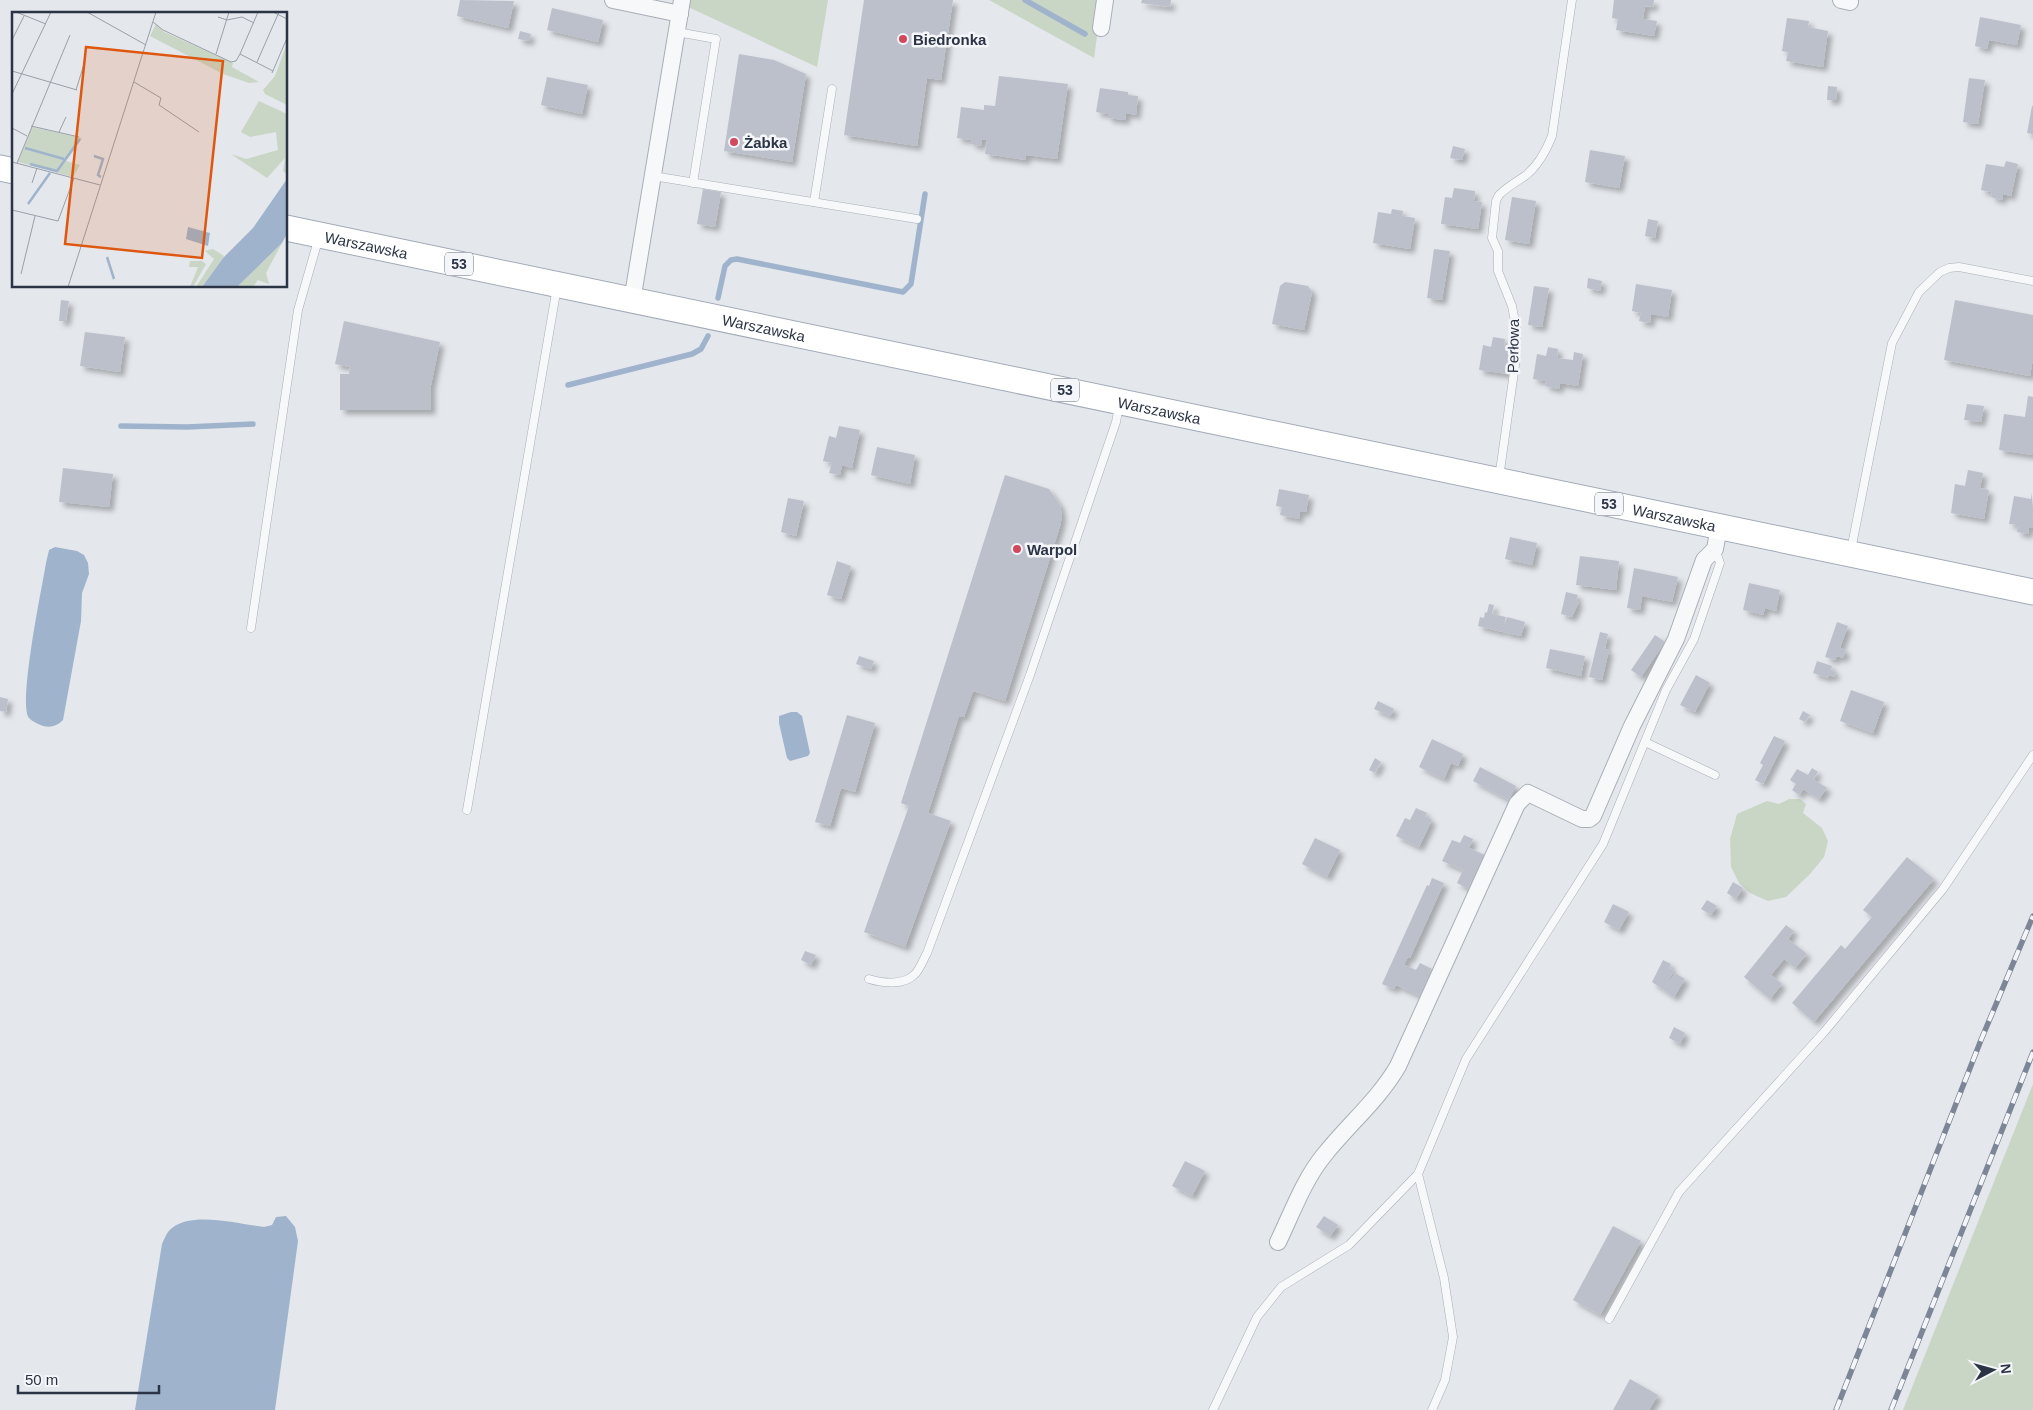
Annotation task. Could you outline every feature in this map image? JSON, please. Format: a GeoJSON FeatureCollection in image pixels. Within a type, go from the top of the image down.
{"type":"FeatureCollection","features":[{"type":"Feature","properties":{"kind":"main road","name":"Warszawska"},"geometry":{"type":"LineString","coordinates":[[288,228],[1498,481],[1717,538],[1850,554],[2033,592]]}},
{"type":"Feature","properties":{"kind":"street"},"geometry":{"type":"LineString","coordinates":[[613,0],[681,7],[632,301]]}},
{"type":"Feature","properties":{"kind":"street"},"geometry":{"type":"LineString","coordinates":[[1101,28],[1105,0]]}},
{"type":"Feature","properties":{"kind":"street"},"geometry":{"type":"LineString","coordinates":[[1278,1242],[1313,1171],[1324,1155],[1382,1089],[1398,1066],[1517,804],[1528,793],[1582,819],[1589,819],[1593,816],[1632,726],[1676,639],[1704,560],[1717,538]]}},
{"type":"Feature","properties":{"kind":"lane","name":"Perłowa"},"geometry":{"type":"LineString","coordinates":[[1498,481],[1515,365],[1516,327],[1512,306],[1498,271],[1498,251],[1492,230],[1499,195],[1526,175],[1538,162],[1546,151],[1552,136],[1572,0]]}},
{"type":"Feature","properties":{"kind":"lane"},"geometry":{"type":"LineString","coordinates":[[677,32],[716,39],[693,182]]}},
{"type":"Feature","properties":{"kind":"lane"},"geometry":{"type":"LineString","coordinates":[[814,202],[832,89]]}},
{"type":"Feature","properties":{"kind":"lane"},"geometry":{"type":"LineString","coordinates":[[653,176],[917,218]]}},
{"type":"Feature","properties":{"kind":"lane"},"geometry":{"type":"LineString","coordinates":[[251,628],[298,310],[319,235]]}},
{"type":"Feature","properties":{"kind":"lane"},"geometry":{"type":"LineString","coordinates":[[1850,554],[1892,343],[1919,292],[1940,272],[1959,267],[2033,282]]}},
{"type":"Feature","properties":{"kind":"lane"},"geometry":{"type":"LineString","coordinates":[[467,810],[558,285]]}},
{"type":"Feature","properties":{"kind":"lane"},"geometry":{"type":"LineString","coordinates":[[869,979],[896,983],[914,976],[927,953],[1030,675],[1116,422],[1120,402]]}},
{"type":"Feature","properties":{"kind":"lane"},"geometry":{"type":"LineString","coordinates":[[1213,1410],[1257,1318],[1281,1287],[1349,1245],[1418,1174],[1466,1059],[1603,844],[1666,690],[1694,639],[1720,563],[1717,538]]}},
{"type":"Feature","properties":{"kind":"lane"},"geometry":{"type":"LineString","coordinates":[[1644,742],[1715,775]]}},
{"type":"Feature","properties":{"kind":"lane"},"geometry":{"type":"LineString","coordinates":[[1609,1319],[1680,1192],[1825,1031],[1943,889],[2033,755]]}},
{"type":"Feature","properties":{"kind":"lane"},"geometry":{"type":"LineString","coordinates":[[1418,1174],[1444,1278],[1453,1337],[1445,1380],[1432,1410]]}},
{"type":"Feature","properties":{"kind":"green space"},"geometry":{"type":"Polygon","coordinates":[[[687,0],[828,0],[817,67],[686,6],[687,0]]]}},
{"type":"Feature","properties":{"kind":"green space"},"geometry":{"type":"Polygon","coordinates":[[[989,0],[1102,0],[1094,58],[989,0]]]}},
{"type":"Feature","properties":{"kind":"green space"},"geometry":{"type":"Polygon","coordinates":[[[1789,799],[1800,799],[1806,804],[1803,813],[1822,828],[1828,841],[1824,857],[1810,874],[1786,897],[1768,901],[1750,893],[1739,883],[1731,867],[1730,839],[1737,814],[1767,801],[1779,804],[1789,799]]]}},
{"type":"Feature","properties":{"kind":"green space"},"geometry":{"type":"Polygon","coordinates":[[[2033,1084],[2033,1410],[1903,1410],[2033,1084]]]}},
{"type":"Feature","properties":{"kind":"water"},"geometry":{"type":"Polygon","coordinates":[[[55,547],[77,551],[84,555],[88,563],[89,574],[82,593],[81,621],[63,720],[49,727],[34,722],[29,718],[26,708],[26,691],[46,563],[49,550],[55,547]]]}},
{"type":"Feature","properties":{"kind":"water"},"geometry":{"type":"Polygon","coordinates":[[[797,712],[802,716],[810,753],[808,756],[790,761],[787,758],[779,716],[797,712]]]}},
{"type":"Feature","properties":{"kind":"water"},"geometry":{"type":"Polygon","coordinates":[[[286,1216],[295,1227],[298,1241],[275,1410],[135,1410],[162,1244],[169,1231],[181,1223],[204,1219],[264,1227],[272,1225],[276,1217],[286,1216]]]}},
{"type":"Feature","properties":{"kind":"building"},"geometry":{"type":"Polygon","coordinates":[[[460,0],[514,1],[508,28],[457,16],[460,0]]]}},
{"type":"Feature","properties":{"kind":"building","name":"Biedronka"},"geometry":{"type":"Polygon","coordinates":[[[864,0],[953,0],[941,80],[927,78],[917,146],[844,135],[864,0]]]}},
{"type":"Feature","properties":{"kind":"building"},"geometry":{"type":"Polygon","coordinates":[[[1142,0],[1171,0],[1170,7],[1141,3],[1142,0]]]}},
{"type":"Feature","properties":{"kind":"building"},"geometry":{"type":"Polygon","coordinates":[[[1614,0],[1654,0],[1653,7],[1645,6],[1643,19],[1657,21],[1654,36],[1616,30],[1618,19],[1612,18],[1614,0]]]}},
{"type":"Feature","properties":{"kind":"building"},"geometry":{"type":"Polygon","coordinates":[[[552,8],[603,20],[598,42],[547,30],[552,8]]]}},
{"type":"Feature","properties":{"kind":"building"},"geometry":{"type":"Polygon","coordinates":[[[1980,17],[2021,25],[2017,45],[1989,40],[1987,49],[1975,46],[1980,17]]]}},
{"type":"Feature","properties":{"kind":"building"},"geometry":{"type":"Polygon","coordinates":[[[1787,18],[1809,21],[1808,27],[1828,31],[1823,67],[1786,61],[1788,52],[1782,51],[1787,18]]]}},
{"type":"Feature","properties":{"kind":"building"},"geometry":{"type":"Polygon","coordinates":[[[520,31],[531,34],[529,41],[518,39],[520,31]]]}},
{"type":"Feature","properties":{"kind":"building"},"geometry":{"type":"Polygon","coordinates":[[[739,54],[774,60],[806,74],[792,162],[724,151],[739,54]]]}},
{"type":"Feature","properties":{"kind":"building"},"geometry":{"type":"Polygon","coordinates":[[[999,76],[1068,84],[1057,159],[1026,155],[1026,160],[985,154],[987,140],[982,139],[981,146],[971,144],[972,140],[957,138],[961,107],[984,110],[984,105],[995,106],[999,76]]]}},
{"type":"Feature","properties":{"kind":"building"},"geometry":{"type":"Polygon","coordinates":[[[547,77],[588,85],[582,114],[541,105],[547,77]]]}},
{"type":"Feature","properties":{"kind":"building"},"geometry":{"type":"Polygon","coordinates":[[[1969,78],[1985,80],[1978,124],[1963,122],[1969,78]]]}},
{"type":"Feature","properties":{"kind":"building"},"geometry":{"type":"Polygon","coordinates":[[[1828,86],[1837,87],[1836,100],[1827,100],[1828,86]]]}},
{"type":"Feature","properties":{"kind":"building"},"geometry":{"type":"Polygon","coordinates":[[[1100,88],[1128,92],[1128,95],[1138,96],[1136,115],[1126,113],[1125,120],[1108,118],[1108,114],[1096,112],[1100,88]]]}},
{"type":"Feature","properties":{"kind":"building"},"geometry":{"type":"Polygon","coordinates":[[[2033,106],[2033,134],[2027,133],[2033,106]]]}},
{"type":"Feature","properties":{"kind":"building"},"geometry":{"type":"Polygon","coordinates":[[[1453,146],[1465,149],[1462,160],[1450,158],[1453,146]]]}},
{"type":"Feature","properties":{"kind":"building"},"geometry":{"type":"Polygon","coordinates":[[[1590,150],[1625,156],[1619,188],[1585,182],[1590,150]]]}},
{"type":"Feature","properties":{"kind":"building"},"geometry":{"type":"Polygon","coordinates":[[[2006,161],[2018,164],[2011,196],[2003,194],[2002,200],[1991,197],[1992,192],[1981,190],[1986,164],[2004,167],[2006,161]]]}},
{"type":"Feature","properties":{"kind":"building"},"geometry":{"type":"Polygon","coordinates":[[[1454,188],[1475,191],[1474,201],[1482,202],[1478,229],[1441,224],[1445,197],[1452,198],[1454,188]]]}},
{"type":"Feature","properties":{"kind":"building"},"geometry":{"type":"Polygon","coordinates":[[[703,189],[721,192],[715,227],[697,224],[703,189]]]}},
{"type":"Feature","properties":{"kind":"building"},"geometry":{"type":"Polygon","coordinates":[[[1512,197],[1536,201],[1529,244],[1505,240],[1512,197]]]}},
{"type":"Feature","properties":{"kind":"building"},"geometry":{"type":"Polygon","coordinates":[[[1392,209],[1403,211],[1402,216],[1415,218],[1410,249],[1373,243],[1378,212],[1391,214],[1392,209]]]}},
{"type":"Feature","properties":{"kind":"building"},"geometry":{"type":"Polygon","coordinates":[[[1648,219],[1658,221],[1655,238],[1645,236],[1648,219]]]}},
{"type":"Feature","properties":{"kind":"building"},"geometry":{"type":"Polygon","coordinates":[[[1434,249],[1450,251],[1442,300],[1427,298],[1434,249]]]}},
{"type":"Feature","properties":{"kind":"building"},"geometry":{"type":"Polygon","coordinates":[[[1588,278],[1602,281],[1600,291],[1587,288],[1588,278]]]}},
{"type":"Feature","properties":{"kind":"building"},"geometry":{"type":"Polygon","coordinates":[[[1285,282],[1308,286],[1312,292],[1304,330],[1272,324],[1280,286],[1285,282]]]}},
{"type":"Feature","properties":{"kind":"building"},"geometry":{"type":"Polygon","coordinates":[[[1636,284],[1672,290],[1668,317],[1651,314],[1650,323],[1639,321],[1641,313],[1632,311],[1636,284]]]}},
{"type":"Feature","properties":{"kind":"building"},"geometry":{"type":"Polygon","coordinates":[[[1534,286],[1549,288],[1542,327],[1528,325],[1534,286]]]}},
{"type":"Feature","properties":{"kind":"building"},"geometry":{"type":"Polygon","coordinates":[[[61,300],[69,301],[66,321],[59,321],[61,300]]]}},
{"type":"Feature","properties":{"kind":"building"},"geometry":{"type":"Polygon","coordinates":[[[1955,300],[2033,315],[2033,358],[2030,376],[1944,360],[1955,300]]]}},
{"type":"Feature","properties":{"kind":"building"},"geometry":{"type":"Polygon","coordinates":[[[344,321],[440,342],[431,385],[431,410],[340,410],[340,374],[349,374],[350,367],[335,364],[344,321]]]}},
{"type":"Feature","properties":{"kind":"building"},"geometry":{"type":"Polygon","coordinates":[[[85,332],[125,337],[120,372],[80,366],[85,332]]]}},
{"type":"Feature","properties":{"kind":"building"},"geometry":{"type":"Polygon","coordinates":[[[1493,337],[1505,339],[1504,349],[1512,350],[1508,374],[1479,370],[1483,345],[1491,347],[1493,337]]]}},
{"type":"Feature","properties":{"kind":"building"},"geometry":{"type":"Polygon","coordinates":[[[1548,347],[1558,349],[1557,358],[1573,360],[1574,352],[1583,354],[1578,386],[1560,383],[1559,389],[1545,386],[1546,381],[1533,379],[1537,354],[1546,356],[1548,347]]]}},
{"type":"Feature","properties":{"kind":"building"},"geometry":{"type":"Polygon","coordinates":[[[2028,396],[2033,397],[2033,455],[1999,450],[2004,414],[2025,417],[2028,396]]]}},
{"type":"Feature","properties":{"kind":"building"},"geometry":{"type":"Polygon","coordinates":[[[1967,404],[1984,406],[1981,422],[1964,420],[1967,404]]]}},
{"type":"Feature","properties":{"kind":"building"},"geometry":{"type":"Polygon","coordinates":[[[839,426],[860,430],[852,468],[842,465],[840,475],[829,473],[832,463],[823,461],[829,436],[836,438],[839,426]]]}},
{"type":"Feature","properties":{"kind":"building"},"geometry":{"type":"Polygon","coordinates":[[[877,447],[915,455],[910,484],[871,475],[877,447]]]}},
{"type":"Feature","properties":{"kind":"building"},"geometry":{"type":"Polygon","coordinates":[[[63,468],[113,474],[109,507],[59,502],[63,468]]]}},
{"type":"Feature","properties":{"kind":"building"},"geometry":{"type":"Polygon","coordinates":[[[1968,470],[1983,473],[1980,488],[1989,490],[1984,519],[1951,513],[1955,484],[1965,486],[1968,470]]]}},
{"type":"Feature","properties":{"kind":"building"},"geometry":{"type":"Polygon","coordinates":[[[1005,475],[1049,489],[1060,505],[1062,516],[1060,526],[1005,701],[973,691],[964,717],[959,716],[928,813],[951,821],[905,947],[864,932],[909,806],[901,803],[1005,475]]]}},
{"type":"Feature","properties":{"kind":"building"},"geometry":{"type":"Polygon","coordinates":[[[1279,489],[1309,495],[1306,512],[1300,511],[1299,519],[1280,515],[1282,507],[1276,506],[1279,489]]]}},
{"type":"Feature","properties":{"kind":"building"},"geometry":{"type":"Polygon","coordinates":[[[2032,492],[2033,528],[2029,527],[2028,534],[2017,532],[2018,525],[2009,524],[2014,496],[2031,499],[2032,492]]]}},
{"type":"Feature","properties":{"kind":"building"},"geometry":{"type":"Polygon","coordinates":[[[788,498],[804,501],[796,536],[781,532],[788,498]]]}},
{"type":"Feature","properties":{"kind":"building"},"geometry":{"type":"Polygon","coordinates":[[[1510,537],[1537,543],[1532,565],[1505,559],[1510,537]]]}},
{"type":"Feature","properties":{"kind":"building"},"geometry":{"type":"Polygon","coordinates":[[[1580,556],[1619,561],[1616,590],[1576,585],[1580,556]]]}},
{"type":"Feature","properties":{"kind":"building"},"geometry":{"type":"Polygon","coordinates":[[[837,561],[851,566],[841,599],[827,595],[837,561]]]}},
{"type":"Feature","properties":{"kind":"building"},"geometry":{"type":"Polygon","coordinates":[[[1634,568],[1678,577],[1672,602],[1642,596],[1640,610],[1627,608],[1634,568]]]}},
{"type":"Feature","properties":{"kind":"building"},"geometry":{"type":"Polygon","coordinates":[[[1749,583],[1780,590],[1776,611],[1765,608],[1763,615],[1743,610],[1749,583]]]}},
{"type":"Feature","properties":{"kind":"building"},"geometry":{"type":"Polygon","coordinates":[[[1566,592],[1578,595],[1576,601],[1579,602],[1572,617],[1561,614],[1566,592]]]}},
{"type":"Feature","properties":{"kind":"building"},"geometry":{"type":"Polygon","coordinates":[[[1489,604],[1494,605],[1492,614],[1506,617],[1502,632],[1478,626],[1480,617],[1484,618],[1485,612],[1487,613],[1489,604]]]}},
{"type":"Feature","properties":{"kind":"building"},"geometry":{"type":"Polygon","coordinates":[[[1507,617],[1525,622],[1521,636],[1503,632],[1507,617]]]}},
{"type":"Feature","properties":{"kind":"building"},"geometry":{"type":"Polygon","coordinates":[[[1837,622],[1848,626],[1840,648],[1846,650],[1843,658],[1837,656],[1835,660],[1825,657],[1837,622]]]}},
{"type":"Feature","properties":{"kind":"building"},"geometry":{"type":"Polygon","coordinates":[[[1600,632],[1608,634],[1605,649],[1609,650],[1602,680],[1589,677],[1600,632]]]}},
{"type":"Feature","properties":{"kind":"building"},"geometry":{"type":"Polygon","coordinates":[[[1655,635],[1665,642],[1641,677],[1631,670],[1655,635]]]}},
{"type":"Feature","properties":{"kind":"building"},"geometry":{"type":"Polygon","coordinates":[[[1550,649],[1585,656],[1581,676],[1546,668],[1550,649]]]}},
{"type":"Feature","properties":{"kind":"building"},"geometry":{"type":"Polygon","coordinates":[[[859,656],[874,661],[871,669],[856,664],[859,656]]]}},
{"type":"Feature","properties":{"kind":"building"},"geometry":{"type":"Polygon","coordinates":[[[1817,661],[1832,666],[1831,670],[1836,672],[1834,677],[1829,675],[1828,678],[1813,673],[1817,661]]]}},
{"type":"Feature","properties":{"kind":"building"},"geometry":{"type":"Polygon","coordinates":[[[1696,675],[1710,683],[1695,712],[1680,705],[1696,675]]]}},
{"type":"Feature","properties":{"kind":"building"},"geometry":{"type":"Polygon","coordinates":[[[1851,690],[1884,702],[1873,733],[1840,721],[1851,690]]]}},
{"type":"Feature","properties":{"kind":"building"},"geometry":{"type":"Polygon","coordinates":[[[0,697],[8,699],[6,712],[0,711],[0,697]]]}},
{"type":"Feature","properties":{"kind":"building"},"geometry":{"type":"Polygon","coordinates":[[[1378,701],[1394,709],[1390,716],[1374,709],[1378,701]]]}},
{"type":"Feature","properties":{"kind":"building"},"geometry":{"type":"Polygon","coordinates":[[[1803,711],[1810,715],[1805,722],[1799,719],[1803,711]]]}},
{"type":"Feature","properties":{"kind":"building"},"geometry":{"type":"Polygon","coordinates":[[[847,715],[875,723],[855,792],[841,788],[830,826],[815,822],[847,715]]]}},
{"type":"Feature","properties":{"kind":"building"},"geometry":{"type":"Polygon","coordinates":[[[1774,736],[1785,741],[1763,784],[1755,780],[1763,765],[1760,763],[1774,736]]]}},
{"type":"Feature","properties":{"kind":"building"},"geometry":{"type":"Polygon","coordinates":[[[1432,739],[1463,754],[1458,766],[1451,763],[1444,779],[1419,767],[1432,739]]]}},
{"type":"Feature","properties":{"kind":"building"},"geometry":{"type":"Polygon","coordinates":[[[1375,758],[1381,762],[1375,773],[1369,770],[1375,758]]]}},
{"type":"Feature","properties":{"kind":"building"},"geometry":{"type":"Polygon","coordinates":[[[1480,767],[1516,786],[1509,800],[1473,781],[1480,767]]]}},
{"type":"Feature","properties":{"kind":"building"},"geometry":{"type":"Polygon","coordinates":[[[1812,768],[1818,772],[1813,779],[1827,788],[1819,799],[1803,789],[1799,795],[1792,790],[1796,784],[1790,780],[1797,769],[1808,775],[1812,768]]]}},
{"type":"Feature","properties":{"kind":"building"},"geometry":{"type":"Polygon","coordinates":[[[1416,808],[1427,813],[1425,816],[1432,820],[1419,847],[1396,836],[1405,818],[1410,820],[1416,808]]]}},
{"type":"Feature","properties":{"kind":"building"},"geometry":{"type":"Polygon","coordinates":[[[1464,835],[1473,839],[1469,848],[1485,855],[1469,889],[1457,883],[1463,870],[1442,861],[1452,840],[1460,843],[1464,835]]]}},
{"type":"Feature","properties":{"kind":"building"},"geometry":{"type":"Polygon","coordinates":[[[1315,838],[1340,850],[1327,877],[1302,864],[1315,838]]]}},
{"type":"Feature","properties":{"kind":"building"},"geometry":{"type":"Polygon","coordinates":[[[1907,857],[1934,879],[1814,1022],[1792,1003],[1841,945],[1845,949],[1872,917],[1863,910],[1907,857]]]}},
{"type":"Feature","properties":{"kind":"building"},"geometry":{"type":"Polygon","coordinates":[[[1432,878],[1444,883],[1410,958],[1408,957],[1404,965],[1416,970],[1420,963],[1432,969],[1420,996],[1396,985],[1394,989],[1382,984],[1427,885],[1429,886],[1432,878]]]}},
{"type":"Feature","properties":{"kind":"building"},"geometry":{"type":"Polygon","coordinates":[[[1733,882],[1743,888],[1736,899],[1727,893],[1733,882]]]}},
{"type":"Feature","properties":{"kind":"building"},"geometry":{"type":"Polygon","coordinates":[[[1707,900],[1717,906],[1711,915],[1701,909],[1707,900]]]}},
{"type":"Feature","properties":{"kind":"building"},"geometry":{"type":"Polygon","coordinates":[[[1613,904],[1629,912],[1619,930],[1604,922],[1613,904]]]}},
{"type":"Feature","properties":{"kind":"building"},"geometry":{"type":"Polygon","coordinates":[[[1786,925],[1794,931],[1788,939],[1807,954],[1795,968],[1784,959],[1771,975],[1782,984],[1770,999],[1744,977],[1786,925]]]}},
{"type":"Feature","properties":{"kind":"building"},"geometry":{"type":"Polygon","coordinates":[[[805,951],[816,955],[811,965],[801,960],[805,951]]]}},
{"type":"Feature","properties":{"kind":"building"},"geometry":{"type":"Polygon","coordinates":[[[1663,960],[1671,964],[1669,968],[1674,970],[1665,988],[1675,973],[1685,979],[1674,997],[1652,982],[1663,960]]]}},
{"type":"Feature","properties":{"kind":"building"},"geometry":{"type":"Polygon","coordinates":[[[1674,1027],[1685,1033],[1680,1044],[1669,1038],[1674,1027]]]}},
{"type":"Feature","properties":{"kind":"building"},"geometry":{"type":"Polygon","coordinates":[[[1185,1161],[1205,1171],[1192,1196],[1172,1186],[1185,1161]]]}},
{"type":"Feature","properties":{"kind":"building"},"geometry":{"type":"Polygon","coordinates":[[[1324,1216],[1338,1225],[1330,1236],[1316,1227],[1324,1216]]]}},
{"type":"Feature","properties":{"kind":"building"},"geometry":{"type":"Polygon","coordinates":[[[1613,1226],[1641,1241],[1600,1315],[1573,1300],[1613,1226]]]}},
{"type":"Feature","properties":{"kind":"building"},"geometry":{"type":"Polygon","coordinates":[[[1630,1379],[1658,1395],[1649,1410],[1613,1410],[1630,1379]]]}},
{"type":"Feature","properties":{"kind":"waterway"},"geometry":{"type":"LineString","coordinates":[[1025,0],[1085,34]]}},
{"type":"Feature","properties":{"kind":"waterway"},"geometry":{"type":"LineString","coordinates":[[718,298],[725,266],[731,260],[737,259],[903,292],[911,284],[925,194]]}},
{"type":"Feature","properties":{"kind":"waterway"},"geometry":{"type":"LineString","coordinates":[[568,385],[692,354],[701,349],[708,336]]}},
{"type":"Feature","properties":{"kind":"waterway"},"geometry":{"type":"LineString","coordinates":[[121,426],[187,427],[253,424]]}},
{"type":"Feature","properties":{"kind":"railway"},"geometry":{"type":"LineString","coordinates":[[1836,1410],[1981,1040],[2033,916]]}},
{"type":"Feature","properties":{"kind":"railway"},"geometry":{"type":"LineString","coordinates":[[1891,1410],[2033,1052]]}},
{"type":"Feature","properties":{"kind":"place","name":"Biedronka"},"geometry":{"type":"Point","coordinates":[903,39]}},
{"type":"Feature","properties":{"kind":"place","name":"Żabka"},"geometry":{"type":"Point","coordinates":[734,142]}},
{"type":"Feature","properties":{"kind":"place","name":"Warpol"},"geometry":{"type":"Point","coordinates":[1017,549]}}]}
